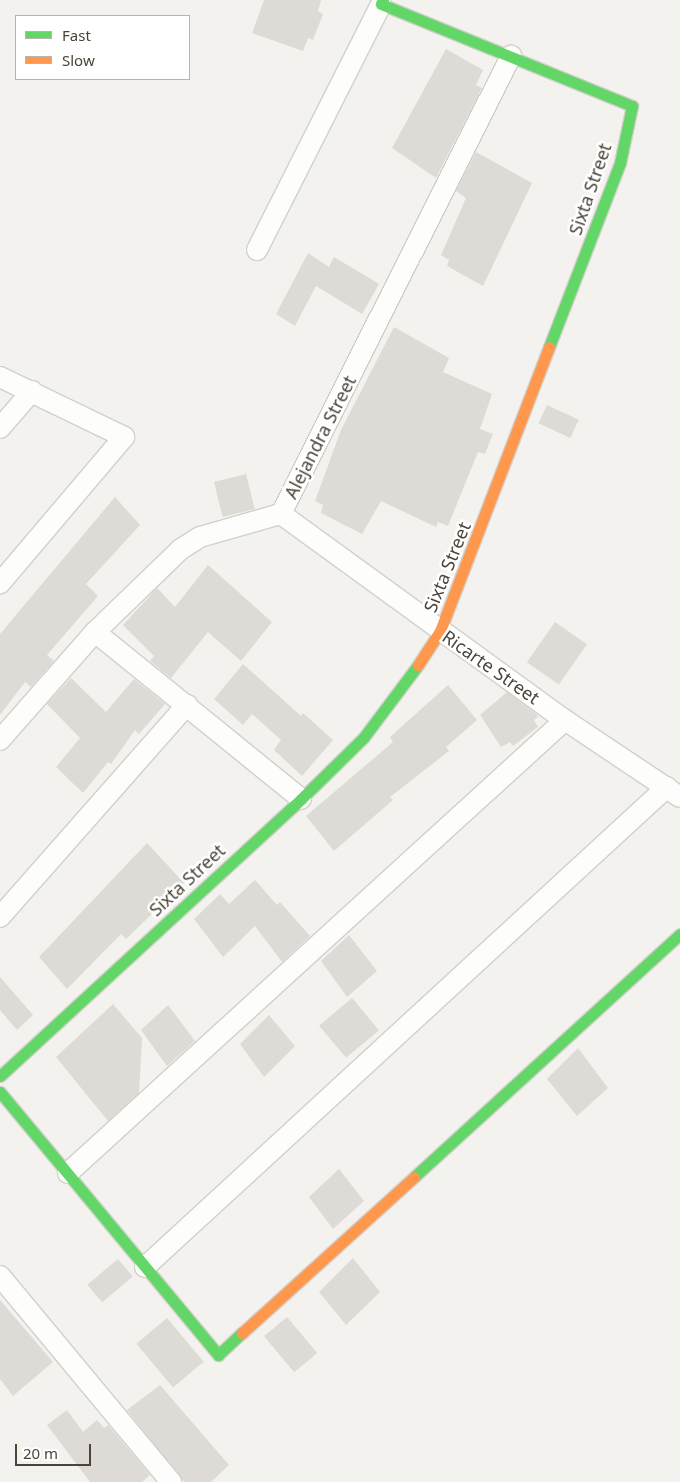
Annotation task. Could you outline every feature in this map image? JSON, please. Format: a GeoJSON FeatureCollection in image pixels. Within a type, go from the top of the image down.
{"type":"FeatureCollection","features":[{"type":"Feature","properties":{"kind":"street","name":"Sixta Street"},"geometry":{"type":"LineString","coordinates":[[0,1076],[301,800],[364,737],[400,693],[440,631],[620,163],[632,106],[382,2]]}},
{"type":"Feature","properties":{"kind":"street"},"geometry":{"type":"LineString","coordinates":[[257,250],[382,2]]}},
{"type":"Feature","properties":{"kind":"street","name":"Alejandra Street"},"geometry":{"type":"LineString","coordinates":[[0,740],[95,632],[181,549],[200,537],[281,514],[511,56]]}},
{"type":"Feature","properties":{"kind":"street"},"geometry":{"type":"LineString","coordinates":[[0,377],[124,437],[0,583]]}},
{"type":"Feature","properties":{"kind":"street"},"geometry":{"type":"LineString","coordinates":[[0,428],[32,391]]}},
{"type":"Feature","properties":{"kind":"street","name":"Ricarte Street"},"geometry":{"type":"LineString","coordinates":[[281,514],[565,720],[674,792]]}},
{"type":"Feature","properties":{"kind":"street"},"geometry":{"type":"LineString","coordinates":[[95,632],[187,705],[301,800]]}},
{"type":"Feature","properties":{"kind":"street"},"geometry":{"type":"LineString","coordinates":[[0,917],[187,705]]}},
{"type":"Feature","properties":{"kind":"street"},"geometry":{"type":"LineString","coordinates":[[68,1173],[565,720]]}},
{"type":"Feature","properties":{"kind":"street"},"geometry":{"type":"LineString","coordinates":[[145,1267],[674,792]]}},
{"type":"Feature","properties":{"kind":"street"},"geometry":{"type":"LineString","coordinates":[[0,1092],[218,1355],[680,934]]}},
{"type":"Feature","properties":{"kind":"street"},"geometry":{"type":"LineString","coordinates":[[0,1276],[171,1482]]}},
{"type":"Feature","properties":{"kind":"building"},"geometry":{"type":"Polygon","coordinates":[[[264,0],[321,0],[318,11],[323,14],[313,40],[308,38],[303,51],[252,33],[264,0]]]}},
{"type":"Feature","properties":{"kind":"building"},"geometry":{"type":"Polygon","coordinates":[[[446,49],[483,70],[476,85],[482,88],[436,178],[392,148],[446,49]]]}},
{"type":"Feature","properties":{"kind":"building"},"geometry":{"type":"Polygon","coordinates":[[[476,152],[532,183],[483,286],[447,266],[449,260],[441,255],[466,198],[456,191],[476,152]]]}},
{"type":"Feature","properties":{"kind":"building"},"geometry":{"type":"Polygon","coordinates":[[[308,253],[329,267],[334,257],[379,284],[362,314],[316,286],[295,326],[276,314],[308,253]]]}},
{"type":"Feature","properties":{"kind":"building"},"geometry":{"type":"Polygon","coordinates":[[[394,327],[449,358],[443,372],[492,394],[480,429],[493,434],[485,454],[478,452],[448,526],[438,522],[436,527],[381,501],[362,534],[321,513],[323,505],[315,501],[341,430],[394,327]]]}},
{"type":"Feature","properties":{"kind":"building"},"geometry":{"type":"Polygon","coordinates":[[[547,405],[579,420],[570,438],[539,423],[547,405]]]}},
{"type":"Feature","properties":{"kind":"building"},"geometry":{"type":"Polygon","coordinates":[[[246,474],[255,509],[223,517],[214,482],[246,474]]]}},
{"type":"Feature","properties":{"kind":"building"},"geometry":{"type":"Polygon","coordinates":[[[115,497],[140,525],[86,584],[98,596],[47,655],[54,661],[31,687],[25,682],[0,715],[0,634],[115,497]]]}},
{"type":"Feature","properties":{"kind":"building"},"geometry":{"type":"Polygon","coordinates":[[[208,565],[272,622],[241,661],[208,632],[171,678],[150,661],[154,656],[123,625],[157,588],[175,607],[208,565]]]}},
{"type":"Feature","properties":{"kind":"building"},"geometry":{"type":"Polygon","coordinates":[[[555,622],[587,644],[559,685],[527,662],[555,622]]]}},
{"type":"Feature","properties":{"kind":"building"},"geometry":{"type":"Polygon","coordinates":[[[243,664],[301,716],[303,713],[333,740],[302,776],[274,750],[281,740],[252,714],[243,725],[214,699],[243,664]]]}},
{"type":"Feature","properties":{"kind":"building"},"geometry":{"type":"Polygon","coordinates":[[[71,678],[106,712],[134,679],[165,704],[139,734],[135,730],[111,764],[108,762],[83,793],[56,767],[80,738],[47,704],[71,678]]]}},
{"type":"Feature","properties":{"kind":"building"},"geometry":{"type":"Polygon","coordinates":[[[448,685],[477,720],[446,747],[449,751],[390,797],[393,800],[334,851],[306,816],[393,742],[390,737],[448,685]]]}},
{"type":"Feature","properties":{"kind":"building"},"geometry":{"type":"Polygon","coordinates":[[[507,692],[536,714],[538,717],[534,720],[538,727],[513,746],[510,742],[501,747],[480,715],[507,692]]]}},
{"type":"Feature","properties":{"kind":"building"},"geometry":{"type":"Polygon","coordinates":[[[147,843],[184,883],[126,939],[121,934],[67,989],[39,957],[147,843]]]}},
{"type":"Feature","properties":{"kind":"building"},"geometry":{"type":"Polygon","coordinates":[[[255,880],[277,905],[280,902],[310,936],[282,962],[255,926],[223,957],[194,919],[220,894],[229,904],[255,880]]]}},
{"type":"Feature","properties":{"kind":"building"},"geometry":{"type":"Polygon","coordinates":[[[349,935],[377,971],[347,997],[321,961],[349,935]]]}},
{"type":"Feature","properties":{"kind":"building"},"geometry":{"type":"Polygon","coordinates":[[[0,977],[33,1015],[17,1030],[0,1010],[0,977]]]}},
{"type":"Feature","properties":{"kind":"building"},"geometry":{"type":"Polygon","coordinates":[[[352,998],[379,1030],[346,1058],[319,1026],[352,998]]]}},
{"type":"Feature","properties":{"kind":"building"},"geometry":{"type":"Polygon","coordinates":[[[113,1004],[142,1038],[139,1093],[108,1121],[56,1057],[113,1004]]]}},
{"type":"Feature","properties":{"kind":"building"},"geometry":{"type":"Polygon","coordinates":[[[168,1005],[195,1041],[167,1066],[141,1030],[168,1005]]]}},
{"type":"Feature","properties":{"kind":"building"},"geometry":{"type":"Polygon","coordinates":[[[269,1015],[295,1046],[264,1077],[240,1044],[269,1015]]]}},
{"type":"Feature","properties":{"kind":"building"},"geometry":{"type":"Polygon","coordinates":[[[578,1048],[608,1088],[577,1116],[547,1079],[578,1048]]]}},
{"type":"Feature","properties":{"kind":"building"},"geometry":{"type":"Polygon","coordinates":[[[339,1169],[364,1201],[333,1229],[309,1197],[339,1169]]]}},
{"type":"Feature","properties":{"kind":"building"},"geometry":{"type":"Polygon","coordinates":[[[353,1258],[380,1292],[346,1325],[319,1292],[353,1258]]]}},
{"type":"Feature","properties":{"kind":"building"},"geometry":{"type":"Polygon","coordinates":[[[118,1259],[133,1277],[102,1302],[87,1285],[118,1259]]]}},
{"type":"Feature","properties":{"kind":"building"},"geometry":{"type":"Polygon","coordinates":[[[0,1300],[53,1362],[13,1396],[0,1379],[0,1300]]]}},
{"type":"Feature","properties":{"kind":"building"},"geometry":{"type":"Polygon","coordinates":[[[287,1317],[317,1353],[294,1372],[264,1336],[287,1317]]]}},
{"type":"Feature","properties":{"kind":"building"},"geometry":{"type":"Polygon","coordinates":[[[167,1318],[204,1362],[173,1387],[136,1344],[167,1318]]]}},
{"type":"Feature","properties":{"kind":"building"},"geometry":{"type":"Polygon","coordinates":[[[160,1385],[229,1465],[211,1482],[184,1482],[127,1410],[160,1385]]]}},
{"type":"Feature","properties":{"kind":"building"},"geometry":{"type":"Polygon","coordinates":[[[67,1410],[83,1432],[97,1420],[104,1428],[108,1425],[150,1475],[142,1482],[90,1482],[47,1425],[67,1410]]]}},
{"type":"Feature","properties":{"kind":"traffic: fast"},"geometry":{"type":"LineString","coordinates":[[383,0],[381,4],[632,106],[620,163],[549,347]]}},
{"type":"Feature","properties":{"kind":"traffic: fast"},"geometry":{"type":"LineString","coordinates":[[0,1076],[301,799],[364,737],[418,665]]}},
{"type":"Feature","properties":{"kind":"traffic: fast"},"geometry":{"type":"LineString","coordinates":[[414,1177],[680,934]]}},
{"type":"Feature","properties":{"kind":"traffic: fast"},"geometry":{"type":"LineString","coordinates":[[0,1092],[218,1355],[242,1333]]}},
{"type":"Feature","properties":{"kind":"traffic: slow"},"geometry":{"type":"LineString","coordinates":[[418,665],[440,631],[549,347]]}},
{"type":"Feature","properties":{"kind":"traffic: slow"},"geometry":{"type":"LineString","coordinates":[[242,1333],[414,1177]]}}]}
